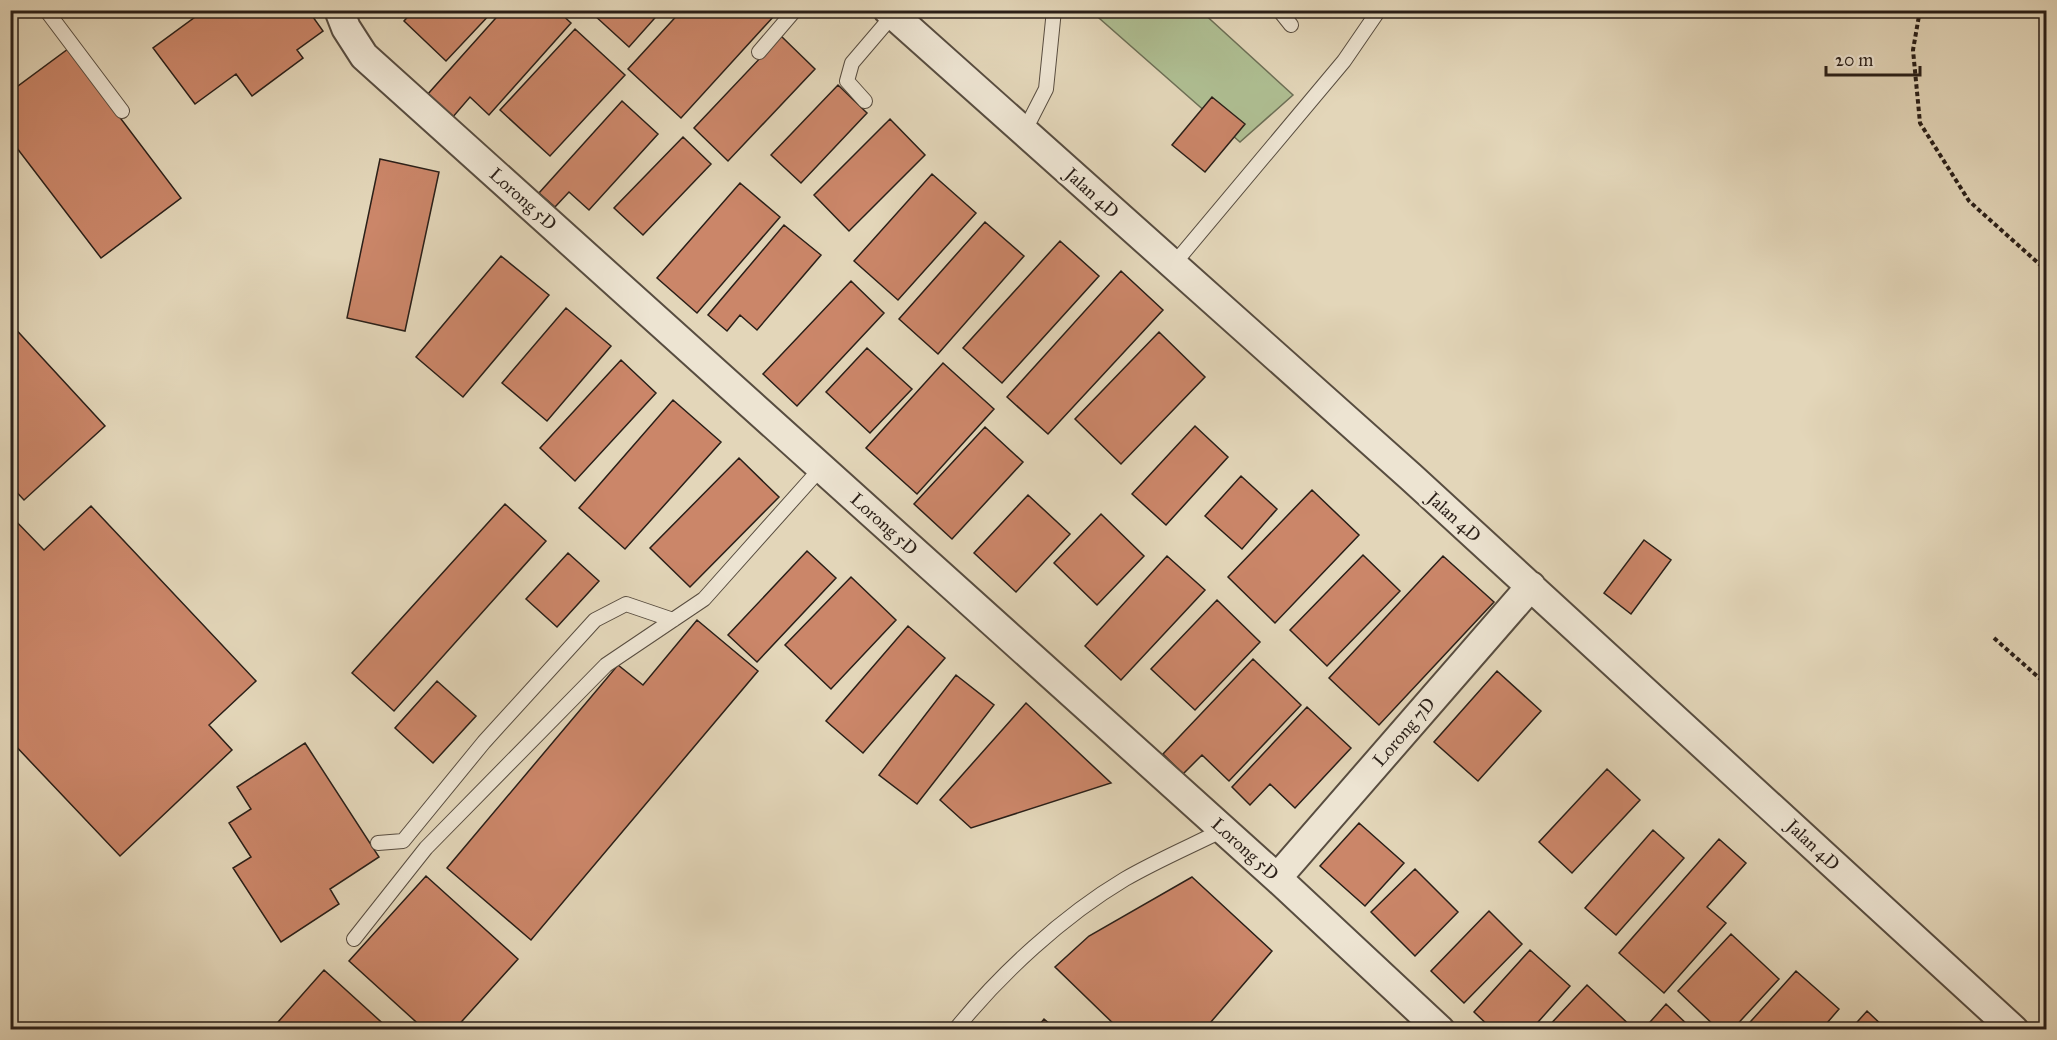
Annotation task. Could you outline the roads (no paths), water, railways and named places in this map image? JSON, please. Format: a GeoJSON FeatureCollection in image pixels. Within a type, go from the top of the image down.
{"type":"FeatureCollection","features":[{"type":"Feature","properties":{"kind":"street","name":"Lorong 5D"},"geometry":{"type":"LineString","coordinates":[[339,10],[346,27],[364,56],[1277,878],[1440,1029]]}},
{"type":"Feature","properties":{"kind":"street","name":"Jalan 4D"},"geometry":{"type":"LineString","coordinates":[[891,13],[1531,586],[2014,1029]]}},
{"type":"Feature","properties":{"kind":"street","name":"Lorong 7D"},"geometry":{"type":"LineString","coordinates":[[1277,878],[1531,586]]}},
{"type":"Feature","properties":{"kind":"lane"},"geometry":{"type":"LineString","coordinates":[[46,10],[122,111]]}},
{"type":"Feature","properties":{"kind":"lane"},"geometry":{"type":"LineString","coordinates":[[759,52],[795,10]]}},
{"type":"Feature","properties":{"kind":"lane"},"geometry":{"type":"LineString","coordinates":[[1024,132],[1046,89],[1054,10]]}},
{"type":"Feature","properties":{"kind":"lane"},"geometry":{"type":"LineString","coordinates":[[1280,10],[1291,25]]}},
{"type":"Feature","properties":{"kind":"lane"},"geometry":{"type":"LineString","coordinates":[[1173,265],[1344,60],[1379,10]]}},
{"type":"Feature","properties":{"kind":"lane"},"geometry":{"type":"LineString","coordinates":[[865,101],[847,81],[852,63],[891,13]]}},
{"type":"Feature","properties":{"kind":"lane"},"geometry":{"type":"LineString","coordinates":[[354,939],[426,848],[598,673],[606,665],[704,599],[821,468]]}},
{"type":"Feature","properties":{"kind":"lane"},"geometry":{"type":"LineString","coordinates":[[378,843],[403,841],[484,742],[595,620],[626,604],[673,620]]}},
{"type":"Feature","properties":{"kind":"lane"},"geometry":{"type":"LineString","coordinates":[[954,1029],[988,989],[1080,909],[1126,879],[1223,830]]}}]}
